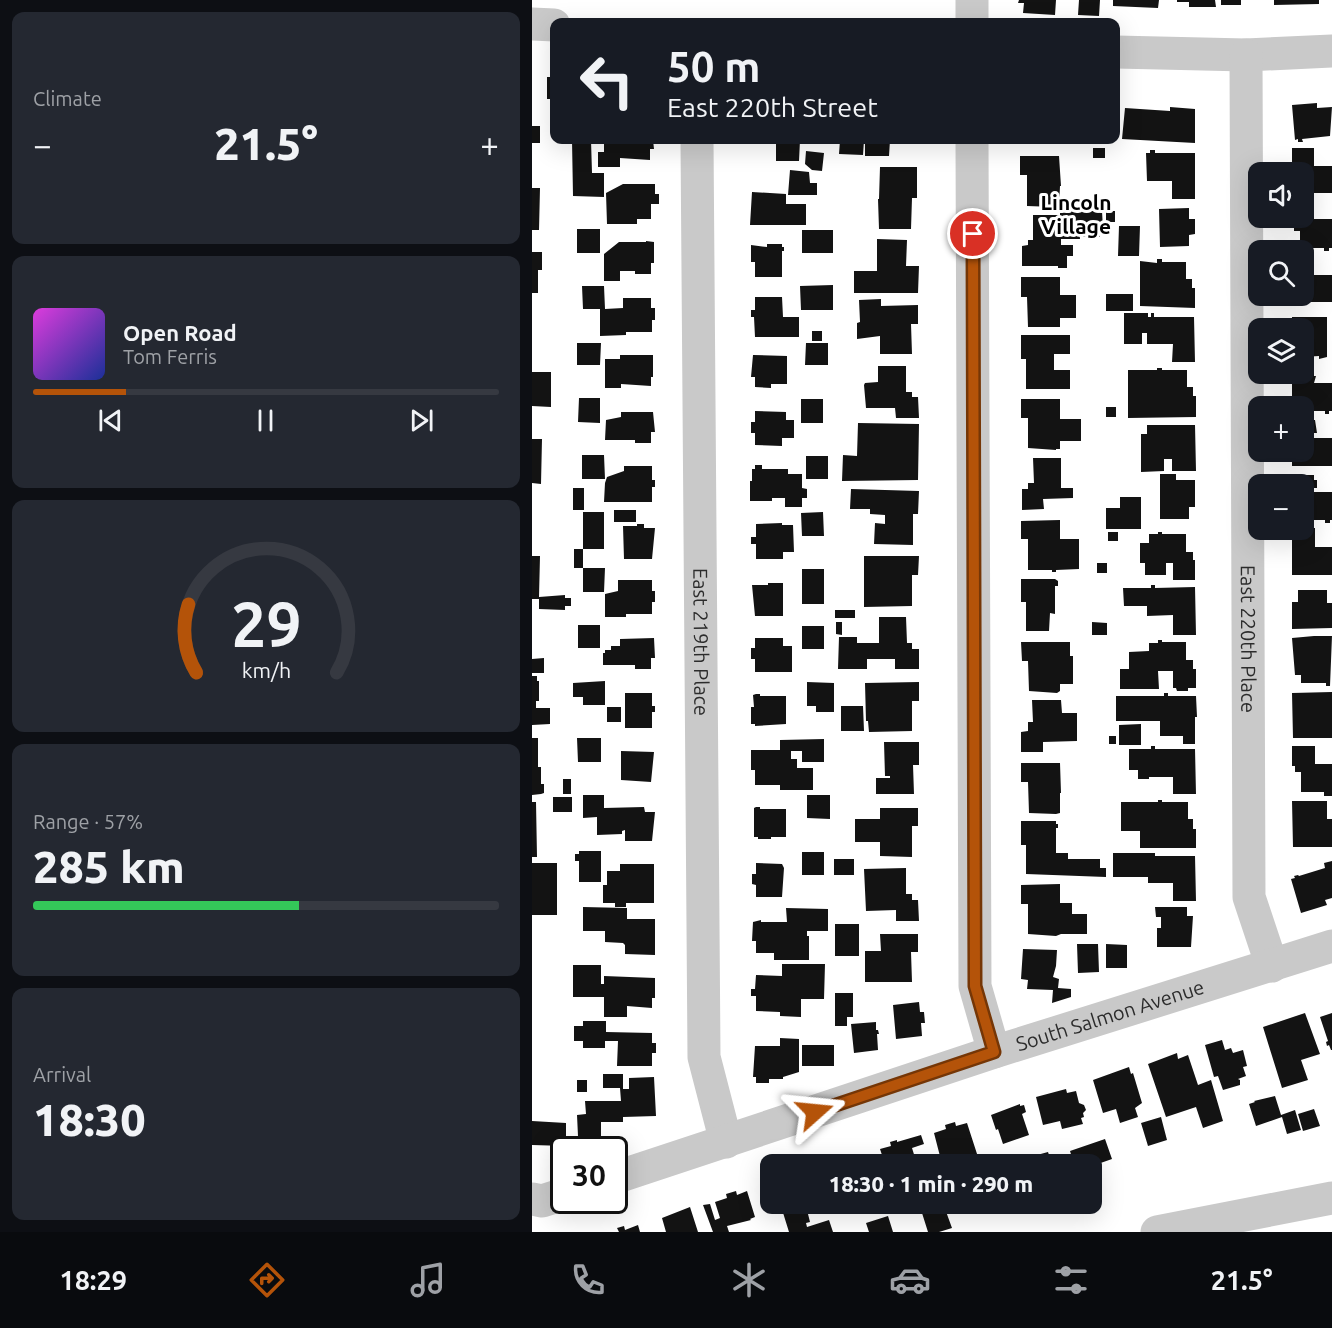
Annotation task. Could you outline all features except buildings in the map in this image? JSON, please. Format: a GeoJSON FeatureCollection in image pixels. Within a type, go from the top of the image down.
{"type":"FeatureCollection","features":[{"type":"Feature","properties":{"kind":"street"},"geometry":{"type":"LineString","coordinates":[[972,0],[972,18]]}},
{"type":"Feature","properties":{"kind":"street"},"geometry":{"type":"LineString","coordinates":[[532,24],[550,25]]}},
{"type":"Feature","properties":{"kind":"street"},"geometry":{"type":"LineString","coordinates":[[1120,52],[1246,55],[1332,51]]}},
{"type":"Feature","properties":{"kind":"street","name":"East 220th Place"},"geometry":{"type":"LineString","coordinates":[[1246,55],[1249,897],[1272,966]]}},
{"type":"Feature","properties":{"kind":"street","name":"East 219th Place"},"geometry":{"type":"LineString","coordinates":[[697,144],[704,1057],[726,1142]]}},
{"type":"Feature","properties":{"kind":"street"},"geometry":{"type":"LineString","coordinates":[[972,144],[975,986],[994,1052]]}},
{"type":"Feature","properties":{"kind":"street","name":"South Salmon Avenue"},"geometry":{"type":"LineString","coordinates":[[628,1174],[994,1052],[1332,946]]}},
{"type":"Feature","properties":{"kind":"street"},"geometry":{"type":"LineString","coordinates":[[532,1199],[542,1201],[550,1198]]}},
{"type":"Feature","properties":{"kind":"street"},"geometry":{"type":"LineString","coordinates":[[1157,1232],[1332,1198]]}},
{"type":"Feature","properties":{"kind":"district","name":"Lincoln Village"},"geometry":{"type":"Point","coordinates":[1076,215]}},
{"type":"Feature","properties":{"kind":"route"},"geometry":{"type":"LineString","coordinates":[[815,1112],[994,1052],[975,986],[973,234]]}}]}
